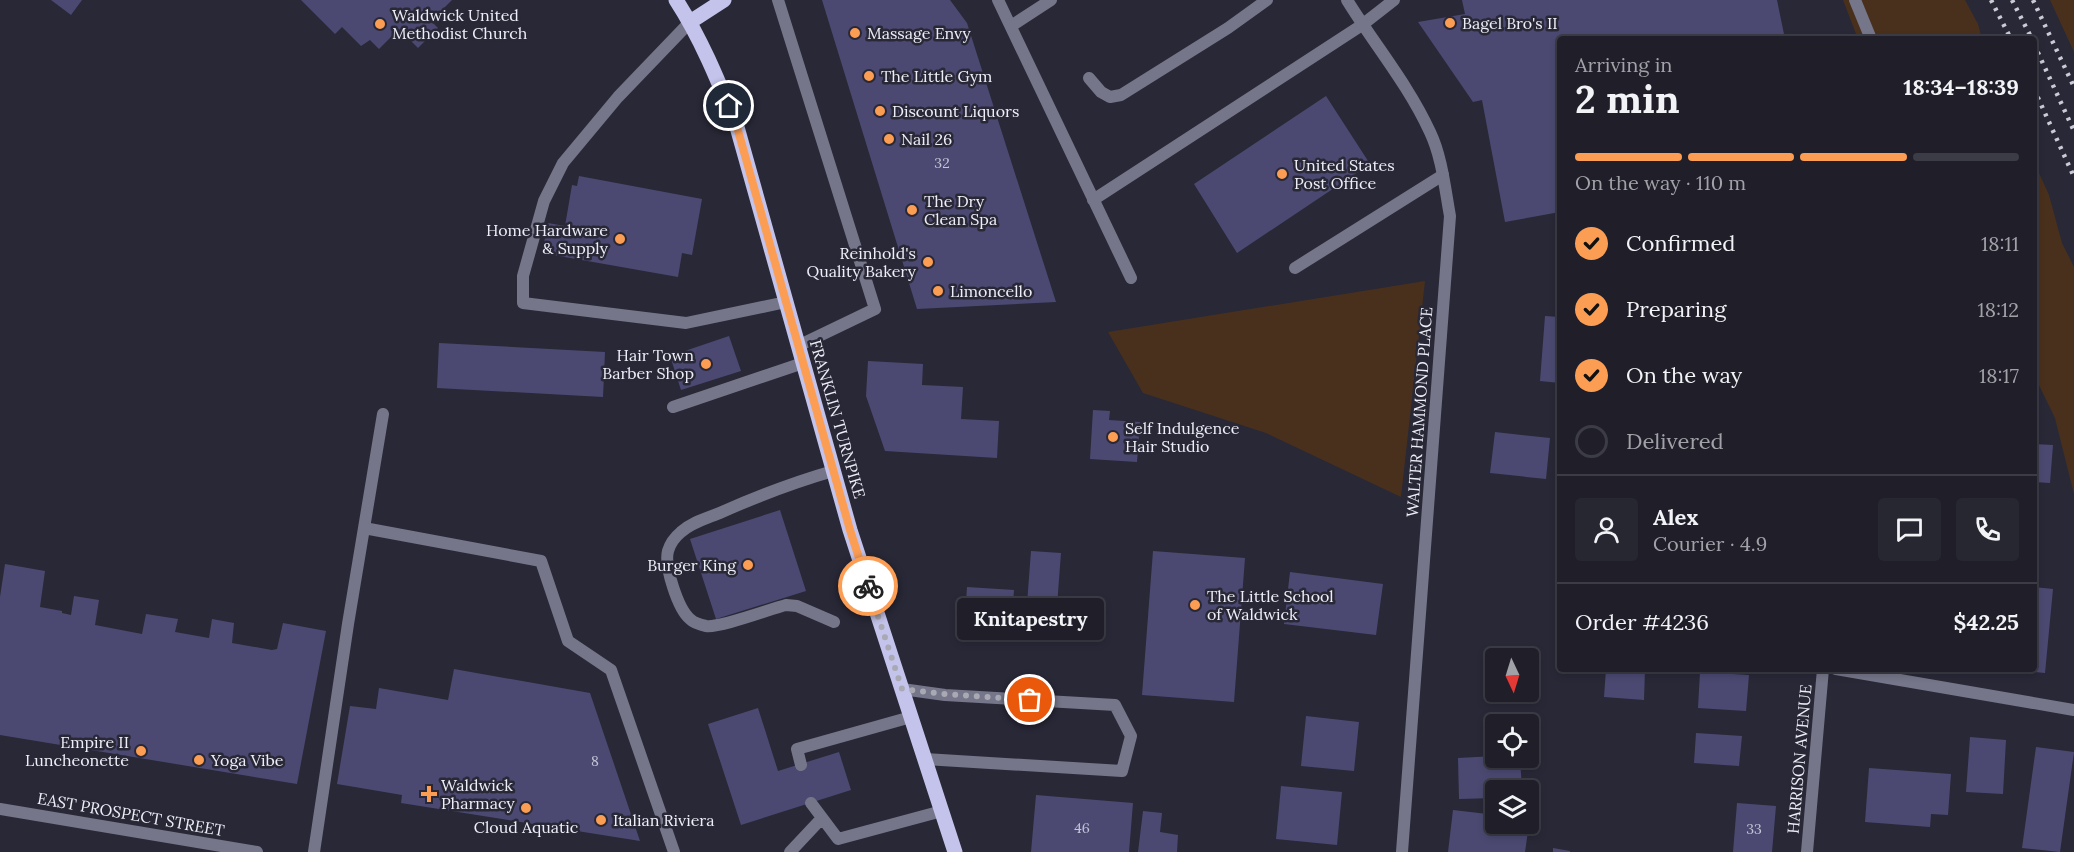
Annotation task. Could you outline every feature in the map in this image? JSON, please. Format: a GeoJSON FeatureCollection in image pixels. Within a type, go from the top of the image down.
{"type":"FeatureCollection","features":[{"type":"Feature","properties":{"kind":"main road","name":"FRANKLIN TURNPIKE"},"geometry":{"type":"LineString","coordinates":[[676,0],[712,65],[737,127],[850,530],[942,811],[952,850]]}},
{"type":"Feature","properties":{"kind":"main road"},"geometry":{"type":"LineString","coordinates":[[690,22],[724,0]]}},
{"type":"Feature","properties":{"kind":"street"},"geometry":{"type":"LineString","coordinates":[[778,0],[875,309],[798,346]]}},
{"type":"Feature","properties":{"kind":"street"},"geometry":{"type":"LineString","coordinates":[[998,0],[1131,278]]}},
{"type":"Feature","properties":{"kind":"street"},"geometry":{"type":"LineString","coordinates":[[1011,26],[1051,0]]}},
{"type":"Feature","properties":{"kind":"street"},"geometry":{"type":"LineString","coordinates":[[1089,78],[1101,92],[1110,97],[1121,95],[1228,28],[1267,0]]}},
{"type":"Feature","properties":{"kind":"street","name":"WALTER HAMMOND PLACE"},"geometry":{"type":"LineString","coordinates":[[1347,0],[1404,85],[1431,134],[1443,175],[1450,216],[1402,852]]}},
{"type":"Feature","properties":{"kind":"street"},"geometry":{"type":"LineString","coordinates":[[1093,200],[1362,25],[1394,0]]}},
{"type":"Feature","properties":{"kind":"street"},"geometry":{"type":"LineString","coordinates":[[1855,0],[1869,36]]}},
{"type":"Feature","properties":{"kind":"street"},"geometry":{"type":"LineString","coordinates":[[690,22],[618,97],[563,163],[544,201],[523,276],[523,303],[686,323],[786,302]]}},
{"type":"Feature","properties":{"kind":"street"},"geometry":{"type":"LineString","coordinates":[[1295,268],[1443,175]]}},
{"type":"Feature","properties":{"kind":"street"},"geometry":{"type":"LineString","coordinates":[[674,407],[803,363]]}},
{"type":"Feature","properties":{"kind":"street"},"geometry":{"type":"LineString","coordinates":[[314,852],[348,624],[383,414]]}},
{"type":"Feature","properties":{"kind":"street"},"geometry":{"type":"LineString","coordinates":[[833,471],[754,497],[695,523],[681,532],[673,541],[668,552],[667,563],[683,611],[689,619],[696,623],[708,627],[786,605],[811,611],[834,622]]}},
{"type":"Feature","properties":{"kind":"street"},"geometry":{"type":"LineString","coordinates":[[364,528],[541,561],[568,641],[611,670],[674,852]]}},
{"type":"Feature","properties":{"kind":"street","name":"HARRISON AVENUE"},"geometry":{"type":"LineString","coordinates":[[1807,852],[1823,672]]}},
{"type":"Feature","properties":{"kind":"street"},"geometry":{"type":"LineString","coordinates":[[1853,672],[2074,710]]}},
{"type":"Feature","properties":{"kind":"street"},"geometry":{"type":"LineString","coordinates":[[902,689],[1115,705],[1131,736],[1122,771],[925,759]]}},
{"type":"Feature","properties":{"kind":"street"},"geometry":{"type":"LineString","coordinates":[[801,765],[797,749],[911,717]]}},
{"type":"Feature","properties":{"kind":"street"},"geometry":{"type":"LineString","coordinates":[[811,803],[838,839],[942,811]]}},
{"type":"Feature","properties":{"kind":"street","name":"EAST PROSPECT STREET"},"geometry":{"type":"LineString","coordinates":[[0,809],[257,852]]}},
{"type":"Feature","properties":{"kind":"street"},"geometry":{"type":"LineString","coordinates":[[790,852],[822,818]]}},
{"type":"Feature","properties":{"kind":"shaded area"},"geometry":{"type":"Polygon","coordinates":[[[1843,0],[1965,0],[1978,24],[1981,36],[1857,36],[1843,0]]]}},
{"type":"Feature","properties":{"kind":"shaded area"},"geometry":{"type":"Polygon","coordinates":[[[2050,0],[2074,0],[2074,52],[2050,0]]]}},
{"type":"Feature","properties":{"kind":"shaded area"},"geometry":{"type":"Polygon","coordinates":[[[2037,169],[2049,195],[2062,243],[2074,267],[2074,494],[2055,418],[2037,381],[2037,169]]]}},
{"type":"Feature","properties":{"kind":"shaded area"},"geometry":{"type":"Polygon","coordinates":[[[1425,281],[1401,497],[1266,433],[1143,393],[1108,332],[1425,281]]]}},
{"type":"Feature","properties":{"kind":"building"},"geometry":{"type":"Polygon","coordinates":[[[51,0],[82,0],[71,15],[51,0]]]}},
{"type":"Feature","properties":{"kind":"building","name":"Waldwick United Methodist Church"},"geometry":{"type":"Polygon","coordinates":[[[301,0],[452,0],[431,21],[438,28],[418,48],[399,29],[379,49],[370,40],[361,46],[342,27],[335,34],[301,0]]]}},
{"type":"Feature","properties":{"kind":"building"},"geometry":{"type":"Polygon","coordinates":[[[822,0],[950,0],[967,23],[1056,302],[917,309],[822,0]]]}},
{"type":"Feature","properties":{"kind":"building"},"geometry":{"type":"Polygon","coordinates":[[[1462,0],[1777,0],[1784,36],[1557,36],[1557,213],[1505,222],[1482,100],[1473,102],[1418,22],[1465,14],[1462,0]]]}},
{"type":"Feature","properties":{"kind":"building","name":"United States Post Office"},"geometry":{"type":"Polygon","coordinates":[[[1326,96],[1370,164],[1237,253],[1194,184],[1326,96]]]}},
{"type":"Feature","properties":{"kind":"building","name":"Home Hardware & Supply"},"geometry":{"type":"Polygon","coordinates":[[[579,176],[702,199],[692,255],[682,253],[678,277],[542,253],[548,223],[565,226],[572,185],[577,186],[579,176]]]}},
{"type":"Feature","properties":{"kind":"building"},"geometry":{"type":"Polygon","coordinates":[[[1545,316],[1557,317],[1557,383],[1540,381],[1545,316]]]}},
{"type":"Feature","properties":{"kind":"building","name":"Hair Town Barber Shop"},"geometry":{"type":"Polygon","coordinates":[[[729,336],[741,371],[681,390],[670,356],[729,336]]]}},
{"type":"Feature","properties":{"kind":"building"},"geometry":{"type":"Polygon","coordinates":[[[439,343],[605,352],[603,397],[437,388],[439,343]]]}},
{"type":"Feature","properties":{"kind":"building"},"geometry":{"type":"Polygon","coordinates":[[[868,361],[923,364],[922,385],[963,387],[961,419],[999,421],[997,458],[885,451],[866,396],[868,361]]]}},
{"type":"Feature","properties":{"kind":"building"},"geometry":{"type":"Polygon","coordinates":[[[1093,410],[1110,411],[1109,420],[1140,422],[1137,462],[1090,459],[1093,410]]]}},
{"type":"Feature","properties":{"kind":"building"},"geometry":{"type":"Polygon","coordinates":[[[1495,432],[1550,438],[1546,479],[1490,473],[1495,432]]]}},
{"type":"Feature","properties":{"kind":"building"},"geometry":{"type":"Polygon","coordinates":[[[2037,444],[2053,445],[2050,483],[2037,482],[2037,444]]]}},
{"type":"Feature","properties":{"kind":"building","name":"Burger King"},"geometry":{"type":"Polygon","coordinates":[[[780,510],[806,591],[716,619],[690,539],[780,510]]]}},
{"type":"Feature","properties":{"kind":"building"},"geometry":{"type":"Polygon","coordinates":[[[1031,551],[1061,553],[1057,606],[1039,605],[1038,612],[1029,611],[1028,627],[1012,625],[1011,636],[964,632],[967,587],[1014,590],[1013,603],[1027,604],[1031,551]]]}},
{"type":"Feature","properties":{"kind":"building","name":"The Little School of Waldwick"},"geometry":{"type":"Polygon","coordinates":[[[1153,551],[1245,558],[1234,702],[1142,695],[1153,551]]]}},
{"type":"Feature","properties":{"kind":"building"},"geometry":{"type":"Polygon","coordinates":[[[5,564],[45,571],[40,607],[71,615],[74,596],[99,600],[95,625],[142,634],[146,614],[178,619],[175,632],[209,638],[212,619],[234,623],[232,643],[272,650],[277,649],[283,623],[326,631],[297,784],[0,735],[0,597],[5,564]]]}},
{"type":"Feature","properties":{"kind":"building"},"geometry":{"type":"Polygon","coordinates":[[[1290,572],[1383,584],[1376,635],[1284,624],[1290,572]]]}},
{"type":"Feature","properties":{"kind":"building"},"geometry":{"type":"Polygon","coordinates":[[[2037,587],[2053,589],[2045,673],[2034,672],[2037,672],[2037,587]]]}},
{"type":"Feature","properties":{"kind":"building"},"geometry":{"type":"Polygon","coordinates":[[[454,669],[590,693],[640,841],[401,803],[402,795],[337,784],[350,706],[376,709],[379,688],[448,700],[454,669]]]}},
{"type":"Feature","properties":{"kind":"building"},"geometry":{"type":"Polygon","coordinates":[[[1606,672],[1645,672],[1644,700],[1604,697],[1606,672]]]}},
{"type":"Feature","properties":{"kind":"building"},"geometry":{"type":"Polygon","coordinates":[[[1700,672],[1749,675],[1746,711],[1698,708],[1700,672]]]}},
{"type":"Feature","properties":{"kind":"building"},"geometry":{"type":"Polygon","coordinates":[[[758,708],[778,771],[839,752],[851,790],[741,825],[708,724],[758,708]]]}},
{"type":"Feature","properties":{"kind":"building"},"geometry":{"type":"Polygon","coordinates":[[[1306,716],[1359,722],[1354,771],[1301,766],[1306,716]]]}},
{"type":"Feature","properties":{"kind":"building"},"geometry":{"type":"Polygon","coordinates":[[[1696,733],[1742,736],[1739,766],[1694,763],[1696,733]]]}},
{"type":"Feature","properties":{"kind":"building"},"geometry":{"type":"Polygon","coordinates":[[[1970,737],[2006,740],[2003,794],[1966,792],[1970,737]]]}},
{"type":"Feature","properties":{"kind":"building"},"geometry":{"type":"Polygon","coordinates":[[[2036,747],[2074,752],[2060,852],[2022,848],[2036,747]]]}},
{"type":"Feature","properties":{"kind":"building"},"geometry":{"type":"Polygon","coordinates":[[[1485,757],[1485,768],[1521,768],[1521,780],[1485,780],[1485,798],[1459,799],[1458,758],[1485,757]]]}},
{"type":"Feature","properties":{"kind":"building"},"geometry":{"type":"Polygon","coordinates":[[[1869,768],[1951,774],[1948,815],[1931,814],[1930,827],[1865,822],[1869,768]]]}},
{"type":"Feature","properties":{"kind":"building"},"geometry":{"type":"Polygon","coordinates":[[[1281,786],[1342,792],[1337,845],[1276,839],[1281,786]]]}},
{"type":"Feature","properties":{"kind":"building"},"geometry":{"type":"Polygon","coordinates":[[[1036,795],[1133,803],[1129,852],[1031,852],[1036,795]]]}},
{"type":"Feature","properties":{"kind":"building"},"geometry":{"type":"Polygon","coordinates":[[[1737,803],[1776,806],[1772,852],[1733,852],[1737,803]]]}},
{"type":"Feature","properties":{"kind":"building"},"geometry":{"type":"Polygon","coordinates":[[[1453,810],[1485,814],[1485,834],[1528,834],[1525,852],[1448,852],[1453,810]]]}},
{"type":"Feature","properties":{"kind":"building"},"geometry":{"type":"Polygon","coordinates":[[[1143,811],[1162,813],[1160,832],[1178,835],[1177,852],[1138,852],[1143,811]]]}},
{"type":"Feature","properties":{"kind":"building"},"geometry":{"type":"Polygon","coordinates":[[[1553,848],[1570,851],[1570,852],[1553,852],[1553,848]]]}},
{"type":"Feature","properties":{"kind":"railway"},"geometry":{"type":"LineString","coordinates":[[1991,0],[2009,36]]}},
{"type":"Feature","properties":{"kind":"railway"},"geometry":{"type":"LineString","coordinates":[[2012,0],[2030,36]]}},
{"type":"Feature","properties":{"kind":"railway"},"geometry":{"type":"LineString","coordinates":[[2033,0],[2074,87]]}},
{"type":"Feature","properties":{"kind":"railway"},"geometry":{"type":"LineString","coordinates":[[2037,51],[2074,131]]}},
{"type":"Feature","properties":{"kind":"railway"},"geometry":{"type":"LineString","coordinates":[[2037,96],[2074,177]]}},
{"type":"Feature","properties":{"kind":"way so far"},"geometry":{"type":"LineString","coordinates":[[868,586],[902,689],[1030,700]]}},
{"type":"Feature","properties":{"kind":"place","name":"Bagel Bro's II"},"geometry":{"type":"Point","coordinates":[1450,23]}},
{"type":"Feature","properties":{"kind":"place","name":"Waldwick United Methodist Church"},"geometry":{"type":"Point","coordinates":[380,24]}},
{"type":"Feature","properties":{"kind":"place","name":"Massage Envy"},"geometry":{"type":"Point","coordinates":[855,33]}},
{"type":"Feature","properties":{"kind":"place","name":"The Little Gym"},"geometry":{"type":"Point","coordinates":[869,76]}},
{"type":"Feature","properties":{"kind":"place","name":"Discount Liquors"},"geometry":{"type":"Point","coordinates":[880,111]}},
{"type":"Feature","properties":{"kind":"place","name":"Nail 26"},"geometry":{"type":"Point","coordinates":[889,139]}},
{"type":"Feature","properties":{"kind":"place","name":"United States Post Office"},"geometry":{"type":"Point","coordinates":[1282,174]}},
{"type":"Feature","properties":{"kind":"place","name":"The Dry Clean Spa"},"geometry":{"type":"Point","coordinates":[912,210]}},
{"type":"Feature","properties":{"kind":"place","name":"Home Hardware & Supply"},"geometry":{"type":"Point","coordinates":[620,239]}},
{"type":"Feature","properties":{"kind":"place","name":"Reinhold's Quality Bakery"},"geometry":{"type":"Point","coordinates":[928,262]}},
{"type":"Feature","properties":{"kind":"place","name":"Limoncello"},"geometry":{"type":"Point","coordinates":[938,291]}},
{"type":"Feature","properties":{"kind":"place","name":"Hair Town Barber Shop"},"geometry":{"type":"Point","coordinates":[706,364]}},
{"type":"Feature","properties":{"kind":"place","name":"Self Indulgence Hair Studio"},"geometry":{"type":"Point","coordinates":[1113,437]}},
{"type":"Feature","properties":{"kind":"place","name":"Burger King"},"geometry":{"type":"Point","coordinates":[748,565]}},
{"type":"Feature","properties":{"kind":"place","name":"The Little School of Waldwick"},"geometry":{"type":"Point","coordinates":[1195,605]}},
{"type":"Feature","properties":{"kind":"place","name":"Knitapestry"},"geometry":{"type":"Point","coordinates":[1030,700]}},
{"type":"Feature","properties":{"kind":"place","name":"Empire II Luncheonette"},"geometry":{"type":"Point","coordinates":[141,751]}},
{"type":"Feature","properties":{"kind":"place","name":"Yoga Vibe"},"geometry":{"type":"Point","coordinates":[199,760]}},
{"type":"Feature","properties":{"kind":"place","name":"Waldwick Pharmacy"},"geometry":{"type":"Point","coordinates":[429,794]}},
{"type":"Feature","properties":{"kind":"place","name":"Cloud Aquatic"},"geometry":{"type":"Point","coordinates":[526,808]}},
{"type":"Feature","properties":{"kind":"place","name":"Italian Riviera"},"geometry":{"type":"Point","coordinates":[601,820]}},
{"type":"Feature","properties":{"kind":"route"},"geometry":{"type":"LineString","coordinates":[[729,106],[737,127],[850,530],[868,586]]}}]}
